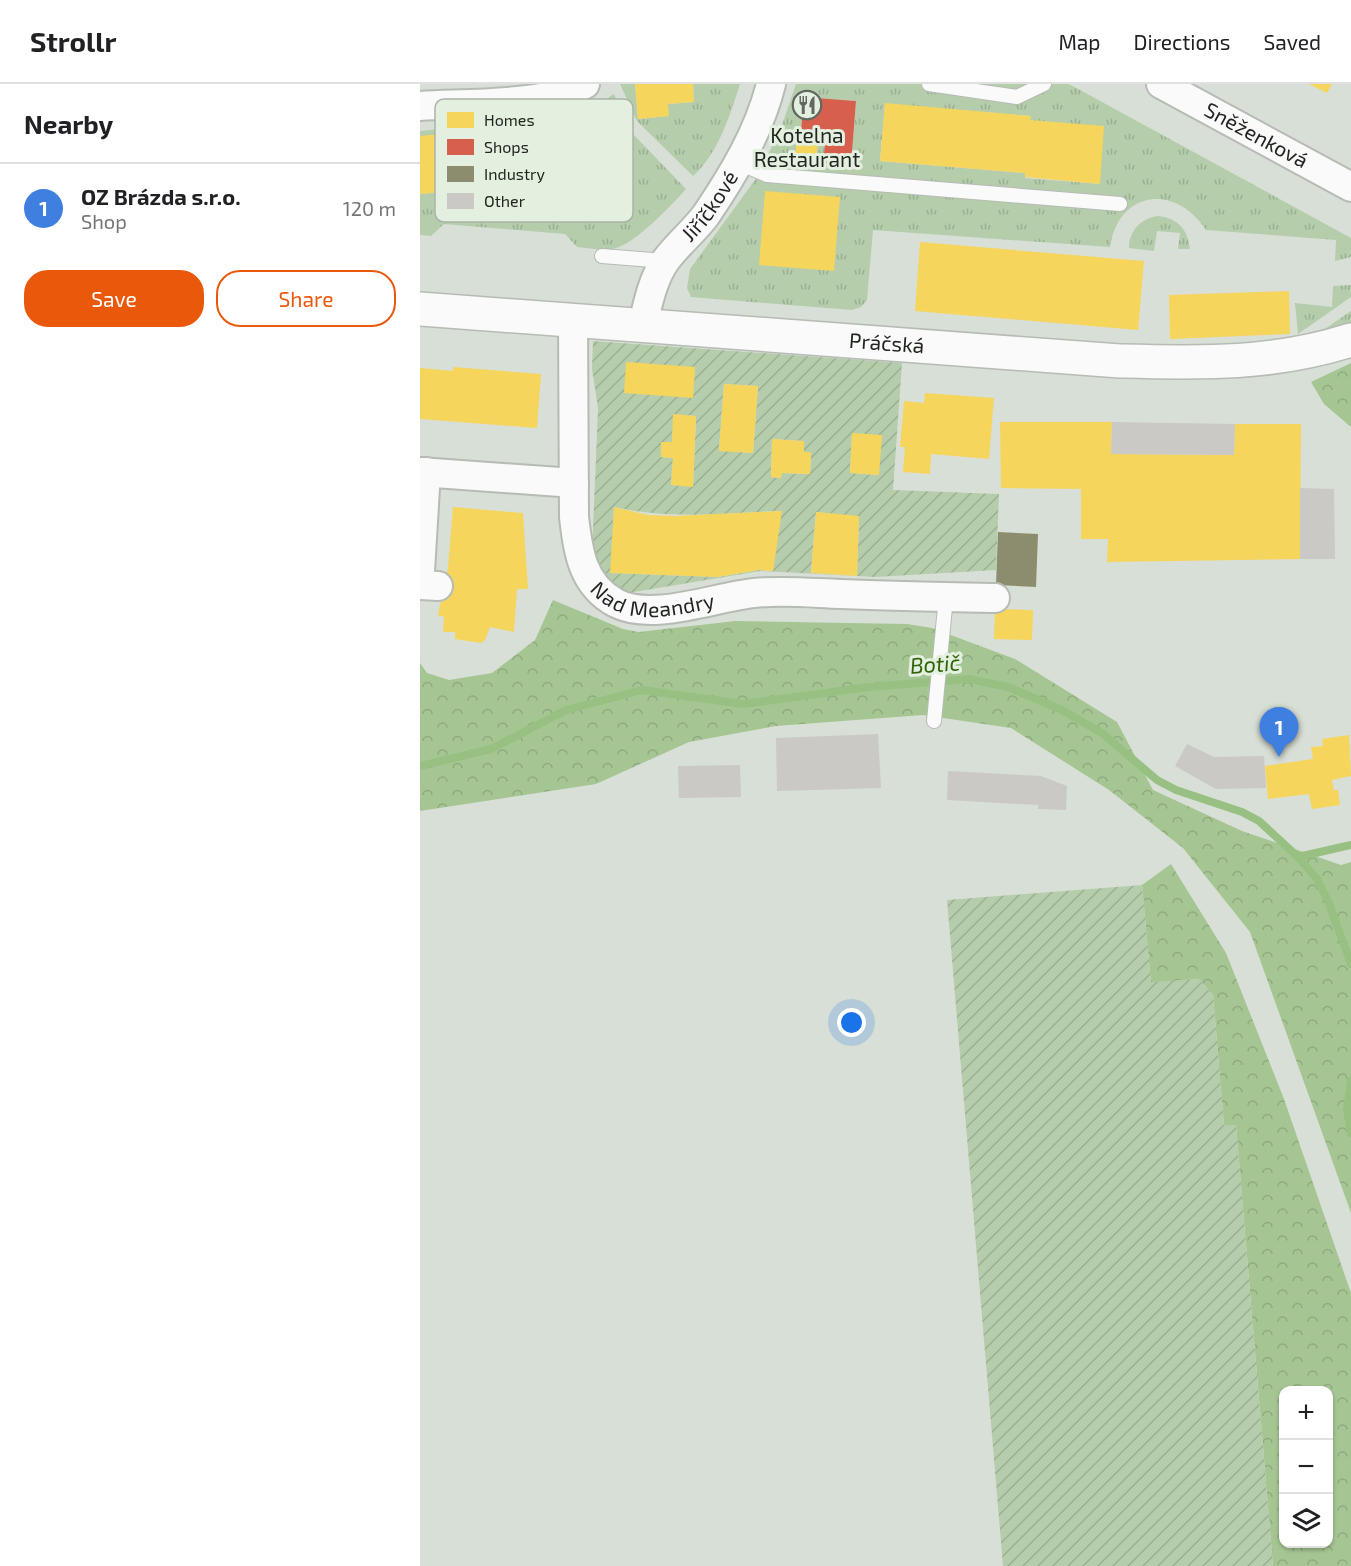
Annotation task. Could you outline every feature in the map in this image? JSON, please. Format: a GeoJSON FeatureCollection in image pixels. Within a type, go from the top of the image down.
{"type":"FeatureCollection","features":[{"type":"Feature","properties":{"kind":"street"},"geometry":{"type":"LineString","coordinates":[[520,99],[548,97],[571,92],[585,84]]}},
{"type":"Feature","properties":{"kind":"street","name":"Jiříčkové"},"geometry":{"type":"LineString","coordinates":[[643,324],[650,295],[665,261],[704,217],[739,163],[771,84]]}},
{"type":"Feature","properties":{"kind":"street","name":"Sněženková"},"geometry":{"type":"LineString","coordinates":[[1161,84],[1351,187]]}},
{"type":"Feature","properties":{"kind":"street"},"geometry":{"type":"LineString","coordinates":[[420,106],[435,105]]}},
{"type":"Feature","properties":{"kind":"street","name":"Práčská"},"geometry":{"type":"LineString","coordinates":[[420,309],[643,324],[1050,358],[1193,363],[1237,363],[1295,356],[1351,340]]}},
{"type":"Feature","properties":{"kind":"street","name":"Nad Meandry"},"geometry":{"type":"LineString","coordinates":[[573,320],[574,483],[578,546],[585,572],[607,597],[629,608],[660,609],[771,592],[946,610],[995,598]]}},
{"type":"Feature","properties":{"kind":"street"},"geometry":{"type":"LineString","coordinates":[[426,581],[423,472],[574,483]]}},
{"type":"Feature","properties":{"kind":"lane"},"geometry":{"type":"LineString","coordinates":[[929,84],[1017,97],[1044,84]]}},
{"type":"Feature","properties":{"kind":"lane"},"geometry":{"type":"LineString","coordinates":[[739,163],[767,175],[1120,204]]}},
{"type":"Feature","properties":{"kind":"lane"},"geometry":{"type":"LineString","coordinates":[[602,256],[665,261]]}},
{"type":"Feature","properties":{"kind":"lane"},"geometry":{"type":"LineString","coordinates":[[934,718],[946,610]]}},
{"type":"Feature","properties":{"kind":"green space"},"geometry":{"type":"Polygon","coordinates":[[[620,84],[635,84],[638,119],[668,116],[668,104],[694,102],[693,84],[740,84],[716,145],[702,167],[693,176],[637,121],[633,112],[633,99],[627,99],[620,84]]]}},
{"type":"Feature","properties":{"kind":"green space"},"geometry":{"type":"Polygon","coordinates":[[[796,84],[1069,84],[1351,238],[1351,257],[1335,261],[1336,240],[1206,230],[1194,215],[1180,205],[1165,200],[1150,200],[1136,204],[1125,213],[1115,228],[1110,247],[873,230],[867,300],[861,307],[852,310],[691,297],[687,288],[690,269],[755,180],[780,131],[796,84]],[[804,97],[801,129],[826,132],[823,163],[851,165],[856,101],[804,97]],[[885,104],[880,161],[1025,173],[1025,178],[1100,184],[1030,120],[1031,116],[885,104]],[[797,135],[795,164],[816,166],[818,137],[797,135]]]}},
{"type":"Feature","properties":{"kind":"green space"},"geometry":{"type":"Polygon","coordinates":[[[614,94],[616,99],[606,99],[614,94]]]}},
{"type":"Feature","properties":{"kind":"green space"},"geometry":{"type":"Polygon","coordinates":[[[435,130],[435,136],[420,137],[420,131],[435,130]]]}},
{"type":"Feature","properties":{"kind":"green space"},"geometry":{"type":"Polygon","coordinates":[[[633,134],[686,189],[645,230],[619,247],[603,249],[577,247],[565,234],[444,224],[431,236],[420,235],[420,194],[435,193],[435,222],[633,222],[633,134]]]}},
{"type":"Feature","properties":{"kind":"green space"},"geometry":{"type":"Polygon","coordinates":[[[1158,216],[1171,219],[1181,226],[1187,236],[1190,249],[1178,249],[1180,233],[1157,231],[1154,251],[1129,248],[1131,236],[1137,226],[1146,219],[1158,216]]]}},
{"type":"Feature","properties":{"kind":"green space"},"geometry":{"type":"Polygon","coordinates":[[[1351,285],[1351,297],[1298,334],[1295,303],[1332,307],[1333,286],[1351,285]]]}},
{"type":"Feature","properties":{"kind":"green space"},"geometry":{"type":"Polygon","coordinates":[[[1351,311],[1351,326],[1313,337],[1351,311]]]}},
{"type":"Feature","properties":{"kind":"green space"},"geometry":{"type":"Polygon","coordinates":[[[593,341],[902,363],[893,490],[999,494],[996,570],[875,577],[760,571],[628,593],[597,580],[592,554],[598,408],[592,369],[593,341]],[[724,384],[719,450],[753,453],[758,386],[724,384]],[[674,415],[672,442],[661,442],[661,457],[673,458],[671,485],[693,486],[696,416],[674,415]],[[852,434],[850,473],[879,475],[852,434]],[[772,439],[771,477],[781,478],[782,473],[810,474],[811,453],[804,452],[804,441],[772,439]],[[614,507],[611,573],[718,577],[759,570],[773,571],[781,511],[677,515],[614,507]],[[816,512],[811,573],[857,576],[859,517],[816,512]]]}},
{"type":"Feature","properties":{"kind":"green space"},"geometry":{"type":"Polygon","coordinates":[[[1351,363],[1351,427],[1324,404],[1311,382],[1351,363]]]}},
{"type":"Feature","properties":{"kind":"green space"},"geometry":{"type":"Polygon","coordinates":[[[553,600],[623,629],[639,632],[735,621],[907,624],[932,628],[1015,659],[1117,722],[1153,790],[1242,831],[1341,865],[1351,862],[1351,1213],[1250,932],[1183,848],[1109,790],[1011,728],[923,715],[776,726],[689,742],[596,784],[420,811],[420,663],[427,673],[449,680],[492,673],[535,640],[553,600]]]}},
{"type":"Feature","properties":{"kind":"green space"},"geometry":{"type":"Polygon","coordinates":[[[1171,864],[1226,953],[1284,1099],[1351,1293],[1351,1566],[1273,1566],[1236,1125],[1224,1125],[1213,995],[1199,979],[1151,983],[1142,885],[1171,864]]]}},
{"type":"Feature","properties":{"kind":"green space"},"geometry":{"type":"Polygon","coordinates":[[[1142,885],[1151,982],[1199,979],[1213,995],[1224,1125],[1236,1125],[1273,1566],[1003,1566],[947,900],[1142,885]]]}},
{"type":"Feature","properties":{"kind":"building: Homes"},"geometry":{"type":"Polygon","coordinates":[[[635,84],[693,84],[694,102],[668,104],[669,116],[638,119],[635,84]]]}},
{"type":"Feature","properties":{"kind":"building: Homes"},"geometry":{"type":"Polygon","coordinates":[[[1309,84],[1332,84],[1327,93],[1309,84]]]}},
{"type":"Feature","properties":{"kind":"building: Homes"},"geometry":{"type":"Polygon","coordinates":[[[885,103],[1031,116],[1030,120],[1104,126],[1100,184],[1025,177],[1025,173],[880,161],[885,103]]]}},
{"type":"Feature","properties":{"kind":"building: Homes"},"geometry":{"type":"Polygon","coordinates":[[[435,135],[435,193],[420,194],[420,136],[435,135]]]}},
{"type":"Feature","properties":{"kind":"building: Homes"},"geometry":{"type":"Polygon","coordinates":[[[797,135],[818,137],[816,166],[795,164],[797,135]]]}},
{"type":"Feature","properties":{"kind":"building: Homes"},"geometry":{"type":"Polygon","coordinates":[[[765,191],[840,197],[834,271],[759,265],[765,191]]]}},
{"type":"Feature","properties":{"kind":"building: Homes"},"geometry":{"type":"Polygon","coordinates":[[[920,242],[1144,261],[1138,330],[915,311],[920,242]]]}},
{"type":"Feature","properties":{"kind":"building: Homes"},"geometry":{"type":"Polygon","coordinates":[[[1289,291],[1290,334],[1170,339],[1169,295],[1289,291]]]}},
{"type":"Feature","properties":{"kind":"building: Homes"},"geometry":{"type":"Polygon","coordinates":[[[626,362],[695,367],[693,398],[624,393],[626,362]]]}},
{"type":"Feature","properties":{"kind":"building: Homes"},"geometry":{"type":"Polygon","coordinates":[[[453,367],[541,374],[537,428],[420,419],[420,368],[453,371],[453,367]]]}},
{"type":"Feature","properties":{"kind":"building: Homes"},"geometry":{"type":"Polygon","coordinates":[[[724,384],[758,386],[753,453],[719,451],[724,384]]]}},
{"type":"Feature","properties":{"kind":"building: Homes"},"geometry":{"type":"Polygon","coordinates":[[[925,393],[994,398],[989,459],[931,454],[930,474],[903,472],[905,447],[900,447],[904,401],[924,403],[925,393]]]}},
{"type":"Feature","properties":{"kind":"building: Homes"},"geometry":{"type":"Polygon","coordinates":[[[673,414],[696,416],[693,487],[671,485],[673,458],[661,457],[661,442],[672,442],[673,414]]]}},
{"type":"Feature","properties":{"kind":"building: Homes"},"geometry":{"type":"Polygon","coordinates":[[[1000,422],[1112,422],[1111,454],[1234,455],[1235,424],[1301,424],[1300,559],[1107,562],[1108,539],[1081,539],[1081,489],[1001,488],[1000,422]]]}},
{"type":"Feature","properties":{"kind":"building: Homes"},"geometry":{"type":"Polygon","coordinates":[[[852,433],[882,435],[879,475],[850,473],[852,433]]]}},
{"type":"Feature","properties":{"kind":"building: Homes"},"geometry":{"type":"Polygon","coordinates":[[[772,439],[804,441],[804,452],[811,452],[810,474],[782,473],[781,478],[771,477],[772,439]]]}},
{"type":"Feature","properties":{"kind":"building: Homes"},"geometry":{"type":"Polygon","coordinates":[[[453,507],[523,513],[528,589],[517,589],[514,632],[490,627],[485,640],[481,643],[455,639],[455,632],[443,632],[444,617],[438,615],[448,568],[453,507]]]}},
{"type":"Feature","properties":{"kind":"building: Homes"},"geometry":{"type":"Polygon","coordinates":[[[614,507],[648,515],[674,516],[782,511],[773,571],[759,570],[718,577],[610,573],[614,507]]]}},
{"type":"Feature","properties":{"kind":"building: Homes"},"geometry":{"type":"Polygon","coordinates":[[[816,512],[859,516],[857,576],[811,573],[816,512]]]}},
{"type":"Feature","properties":{"kind":"building: Homes"},"geometry":{"type":"Polygon","coordinates":[[[995,609],[1033,610],[1032,640],[994,639],[995,609]]]}},
{"type":"Feature","properties":{"kind":"building: Homes"},"geometry":{"type":"Polygon","coordinates":[[[1349,735],[1351,776],[1332,780],[1334,790],[1338,790],[1340,805],[1312,809],[1309,794],[1268,799],[1265,766],[1313,759],[1311,747],[1323,746],[1322,739],[1349,735]]]}},
{"type":"Feature","properties":{"kind":"building: Shops"},"geometry":{"type":"Polygon","coordinates":[[[804,97],[856,101],[851,165],[823,164],[826,132],[801,130],[804,97]]]}},
{"type":"Feature","properties":{"kind":"building: Industry"},"geometry":{"type":"Polygon","coordinates":[[[998,532],[1038,534],[1036,587],[996,585],[998,532]]]}},
{"type":"Feature","properties":{"kind":"building: Other"},"geometry":{"type":"Polygon","coordinates":[[[1112,422],[1235,424],[1234,455],[1111,454],[1112,422]]]}},
{"type":"Feature","properties":{"kind":"building: Other"},"geometry":{"type":"Polygon","coordinates":[[[1300,488],[1334,489],[1335,559],[1300,559],[1300,488]]]}},
{"type":"Feature","properties":{"kind":"building: Other"},"geometry":{"type":"Polygon","coordinates":[[[878,734],[881,788],[777,791],[776,738],[878,734]]]}},
{"type":"Feature","properties":{"kind":"building: Other"},"geometry":{"type":"Polygon","coordinates":[[[1187,744],[1214,757],[1264,756],[1266,788],[1216,789],[1175,766],[1187,744]]]}},
{"type":"Feature","properties":{"kind":"building: Other"},"geometry":{"type":"Polygon","coordinates":[[[740,765],[741,797],[679,798],[678,766],[740,765]]]}},
{"type":"Feature","properties":{"kind":"building: Other"},"geometry":{"type":"Polygon","coordinates":[[[948,771],[1041,776],[1067,786],[1066,810],[1038,809],[1038,805],[947,800],[948,771]]]}},
{"type":"Feature","properties":{"kind":"waterway","name":"Botič"},"geometry":{"type":"LineString","coordinates":[[420,766],[491,749],[566,710],[642,690],[743,704],[869,687],[969,679],[1008,687],[1062,710],[1102,733],[1157,780],[1176,790],[1242,812],[1259,821],[1298,857],[1317,879],[1328,901],[1351,964]]}},
{"type":"Feature","properties":{"kind":"waterway"},"geometry":{"type":"LineString","coordinates":[[1298,857],[1351,845]]}},
{"type":"Feature","properties":{"kind":"waterway","name":"Botič"},"geometry":{"type":"LineString","coordinates":[[1351,1081],[1347,1109],[1351,1133]]}},
{"type":"Feature","properties":{"kind":"place","name":"Kotelna Restaurant"},"geometry":{"type":"Point","coordinates":[807,105]}},
{"type":"Feature","properties":{"kind":"place","name":"OZ Brázda s.r.o."},"geometry":{"type":"Point","coordinates":[1279,757]}}]}
